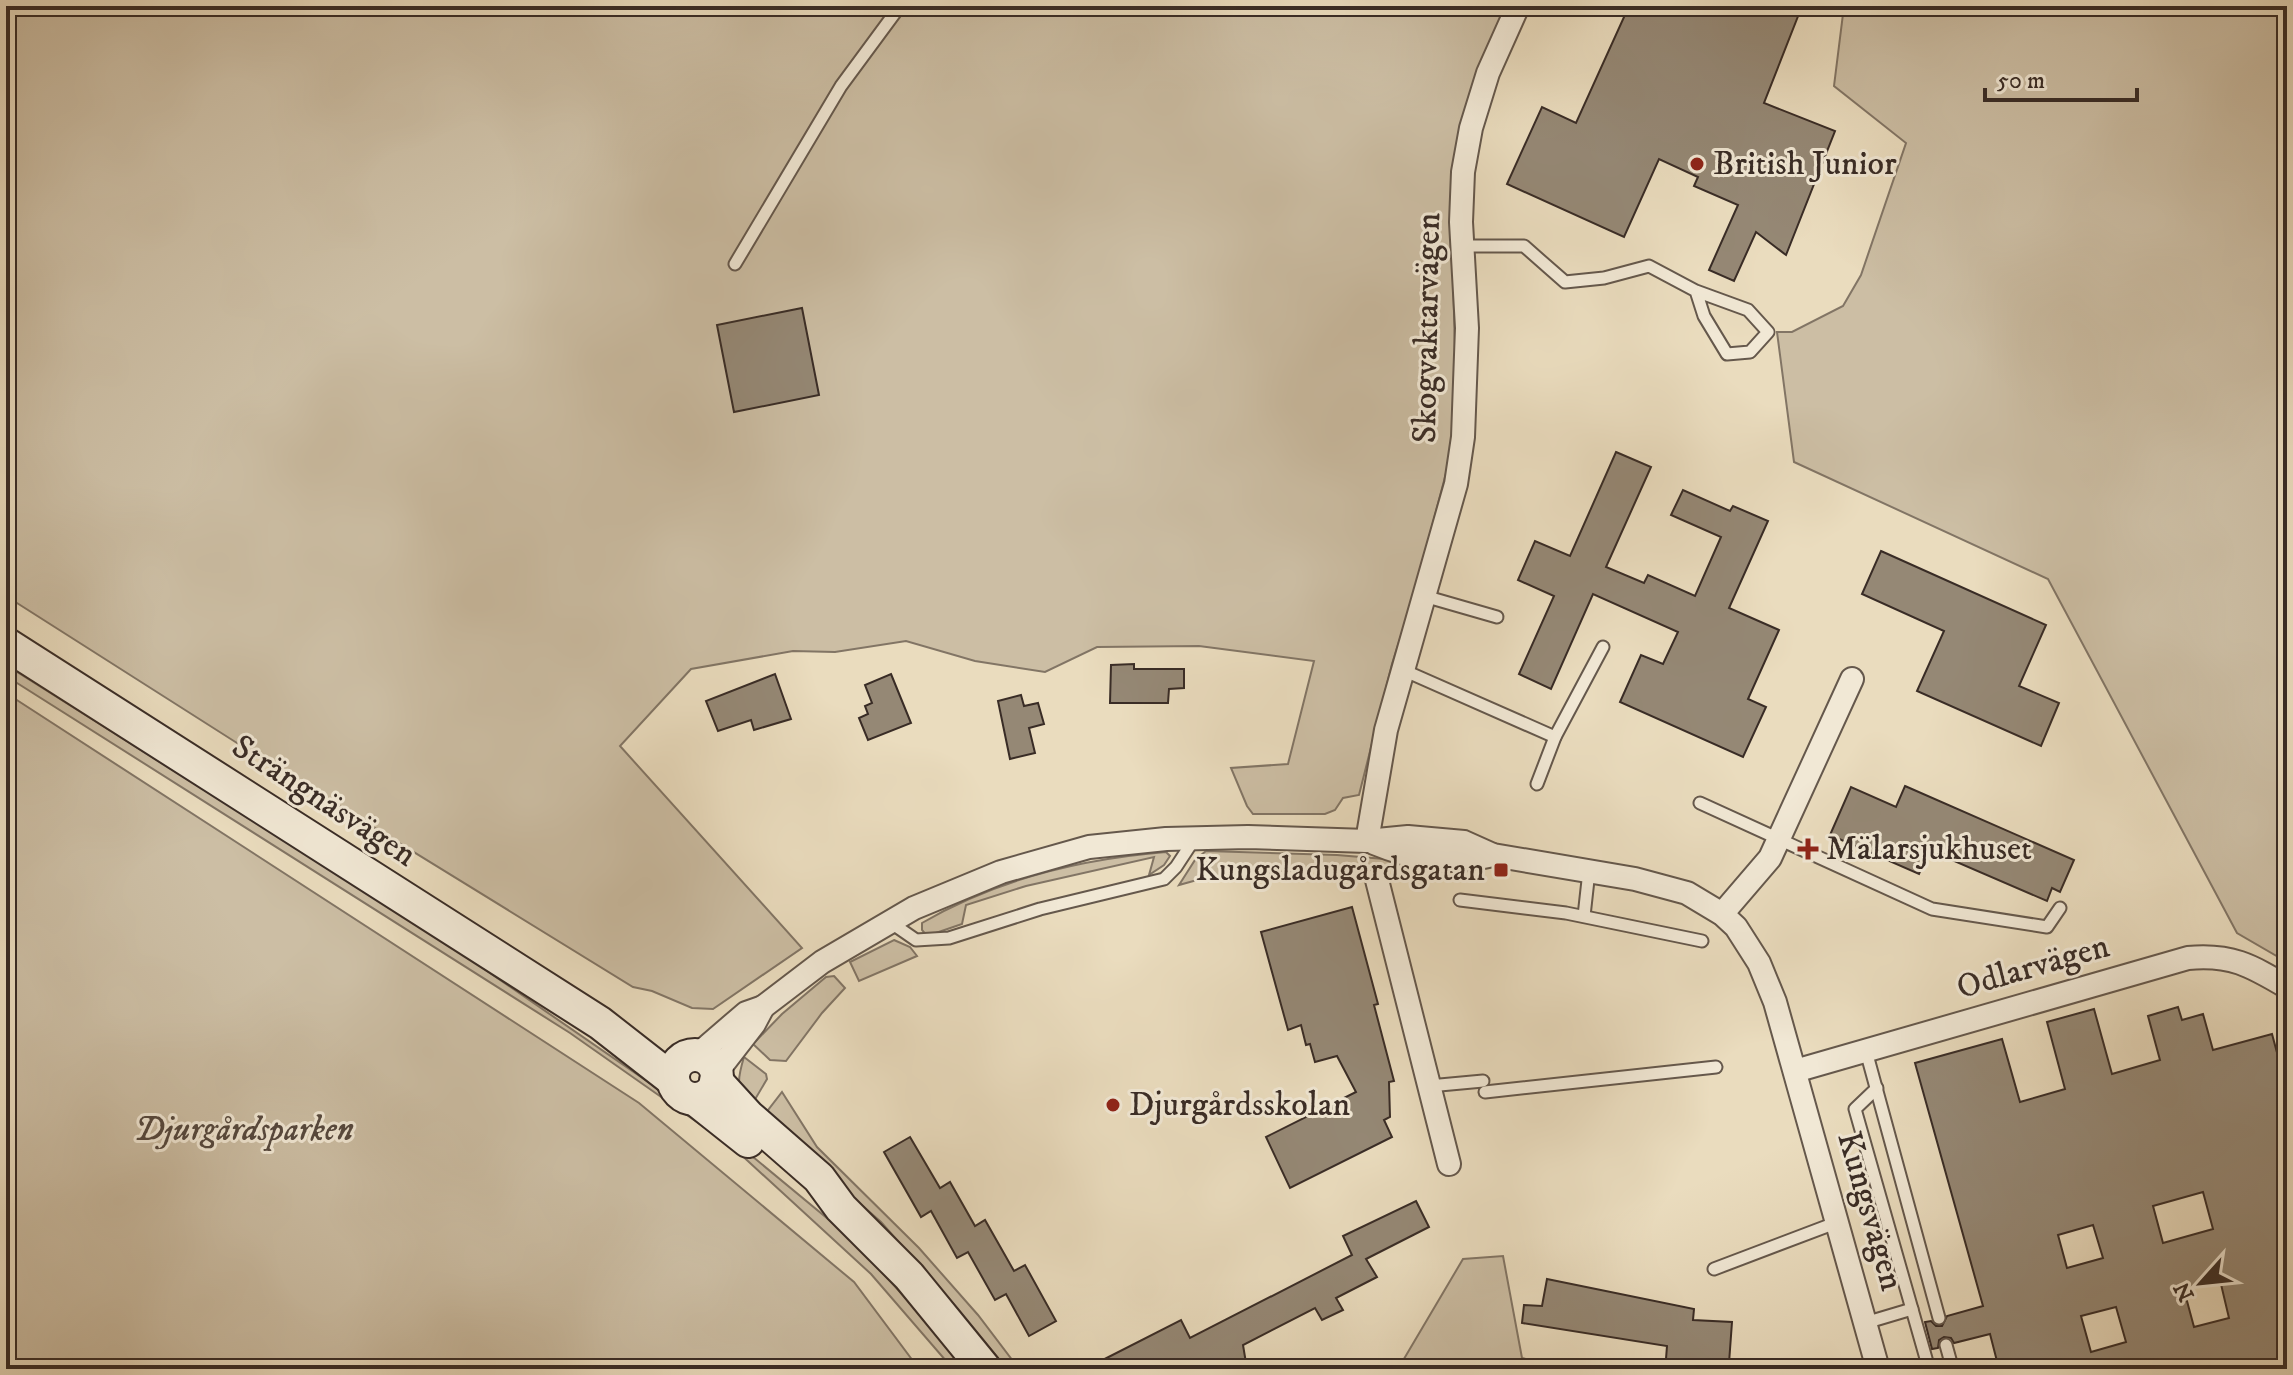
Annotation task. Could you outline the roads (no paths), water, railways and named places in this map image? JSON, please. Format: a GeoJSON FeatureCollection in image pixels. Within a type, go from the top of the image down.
{"type":"FeatureCollection","features":[{"type":"Feature","properties":{"kind":"main road","name":"Strängnäsvägen"},"geometry":{"type":"LineString","coordinates":[[6,644],[600,1023],[698,1074],[807,1192],[841,1208],[909,1276],[985,1369]]}},
{"type":"Feature","properties":{"kind":"street","name":"Skogvaktarvägen"},"geometry":{"type":"LineString","coordinates":[[1367,841],[1386,730],[1456,484],[1463,437],[1467,328],[1462,246],[1463,172],[1471,128],[1488,73],[1518,6]]}},
{"type":"Feature","properties":{"kind":"street"},"geometry":{"type":"LineString","coordinates":[[1722,914],[1770,858],[1852,679]]}},
{"type":"Feature","properties":{"kind":"street"},"geometry":{"type":"LineString","coordinates":[[698,1074],[754,1024],[763,1007],[822,962],[914,908],[1001,872],[1089,847],[1195,838],[1367,841],[1408,837],[1464,842],[1493,855],[1635,879],[1687,893],[1722,914],[1736,927],[1759,963],[1775,1002],[1795,1071]]}},
{"type":"Feature","properties":{"kind":"street"},"geometry":{"type":"LineString","coordinates":[[1377,880],[1449,1164]]}},
{"type":"Feature","properties":{"kind":"street","name":"Odlarvägen"},"geometry":{"type":"LineString","coordinates":[[1795,1071],[2188,958],[2216,956],[2252,966],[2287,987]]}},
{"type":"Feature","properties":{"kind":"street","name":"Kungsvägen"},"geometry":{"type":"LineString","coordinates":[[1795,1071],[1878,1369]]}},
{"type":"Feature","properties":{"kind":"lane"},"geometry":{"type":"LineString","coordinates":[[735,264],[841,86],[900,6]]}},
{"type":"Feature","properties":{"kind":"lane"},"geometry":{"type":"LineString","coordinates":[[1462,246],[1524,246],[1565,282],[1604,278],[1649,266],[1696,291],[1748,310],[1768,332],[1750,352],[1727,354],[1704,316],[1696,291]]}},
{"type":"Feature","properties":{"kind":"lane"},"geometry":{"type":"LineString","coordinates":[[1423,595],[1497,617]]}},
{"type":"Feature","properties":{"kind":"lane"},"geometry":{"type":"LineString","coordinates":[[1537,784],[1555,737],[1603,647]]}},
{"type":"Feature","properties":{"kind":"lane"},"geometry":{"type":"LineString","coordinates":[[1403,670],[1555,737]]}},
{"type":"Feature","properties":{"kind":"lane"},"geometry":{"type":"LineString","coordinates":[[1700,803],[1932,909],[2047,927],[2060,908]]}},
{"type":"Feature","properties":{"kind":"lane"},"geometry":{"type":"LineString","coordinates":[[890,922],[916,940],[949,938],[1040,909],[1164,879],[1195,838]]}},
{"type":"Feature","properties":{"kind":"lane"},"geometry":{"type":"LineString","coordinates":[[1584,916],[1589,871]]}},
{"type":"Feature","properties":{"kind":"lane"},"geometry":{"type":"LineString","coordinates":[[1460,900],[1584,916],[1702,941]]}},
{"type":"Feature","properties":{"kind":"lane"},"geometry":{"type":"LineString","coordinates":[[1866,1051],[1939,1318]]}},
{"type":"Feature","properties":{"kind":"lane"},"geometry":{"type":"LineString","coordinates":[[1429,1086],[1484,1087],[1716,1067]]}},
{"type":"Feature","properties":{"kind":"lane"},"geometry":{"type":"LineString","coordinates":[[1877,1088],[1855,1109],[1930,1369],[1951,1363],[1946,1345]]}},
{"type":"Feature","properties":{"kind":"lane"},"geometry":{"type":"LineString","coordinates":[[1714,1269],[1838,1222]]}},
{"type":"Feature","properties":{"kind":"lane"},"geometry":{"type":"LineString","coordinates":[[1865,1323],[1912,1309]]}},
{"type":"Feature","properties":{"kind":"place","name":"British Junior"},"geometry":{"type":"Point","coordinates":[1697,164]}},
{"type":"Feature","properties":{"kind":"place","name":"Mälarsjukhuset"},"geometry":{"type":"Point","coordinates":[1808,849]}},
{"type":"Feature","properties":{"kind":"place","name":"Kungsladugårdsgatan"},"geometry":{"type":"Point","coordinates":[1501,870]}},
{"type":"Feature","properties":{"kind":"place","name":"Djurgårdsskolan"},"geometry":{"type":"Point","coordinates":[1113,1105]}},
{"type":"Feature","properties":{"kind":"park label","name":"Djurgårdsparken"},"geometry":{"type":"Point","coordinates":[244,1130]}}]}
